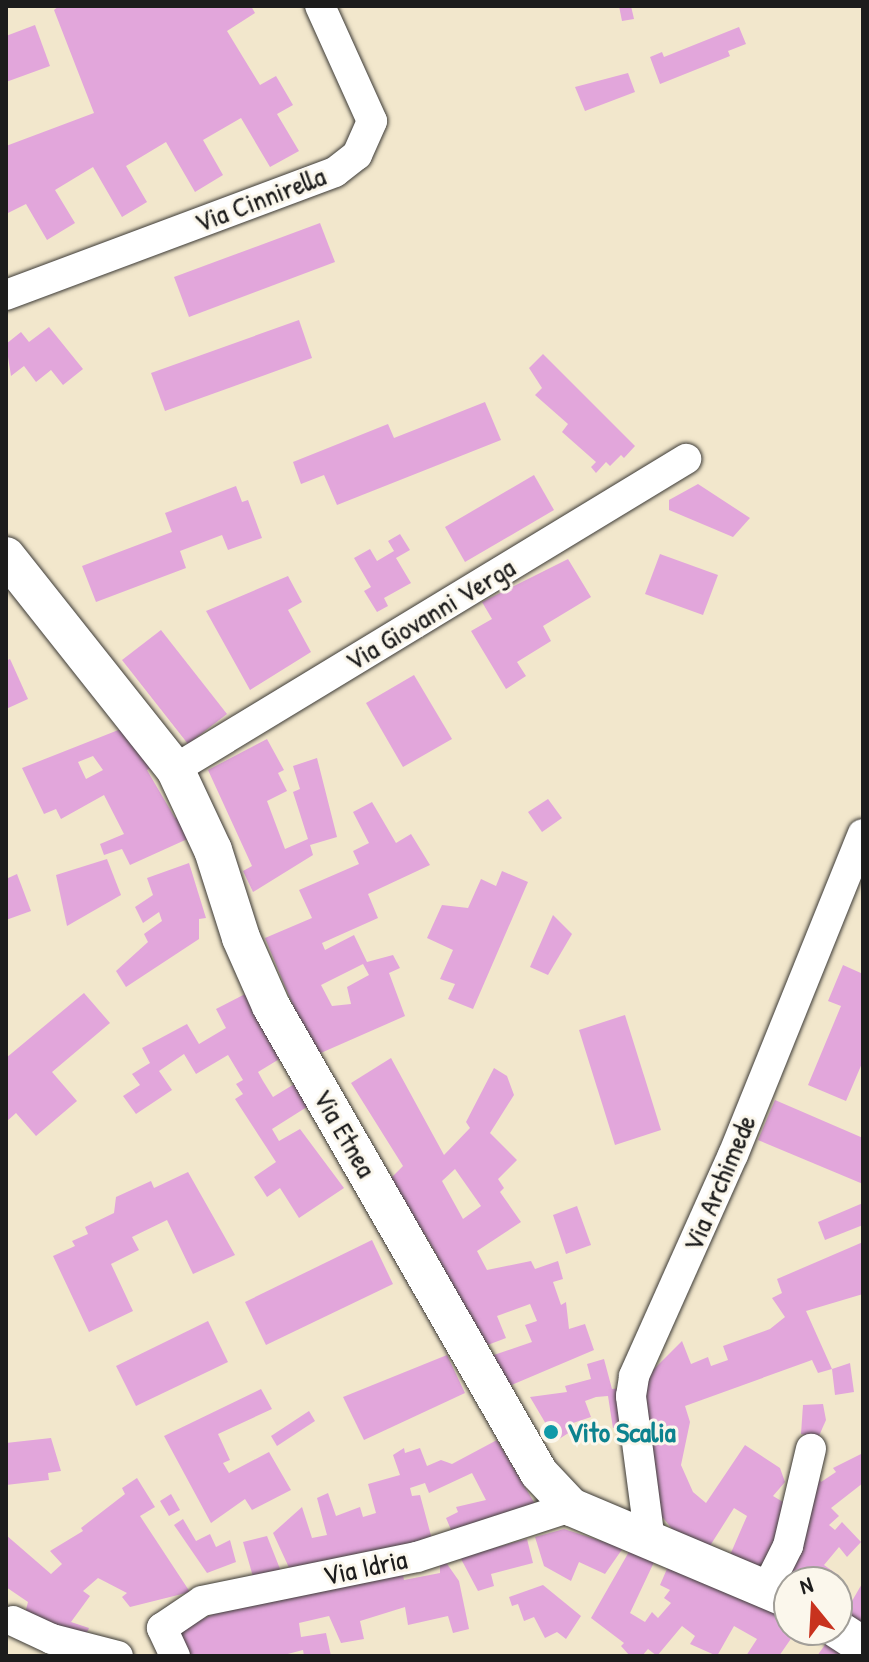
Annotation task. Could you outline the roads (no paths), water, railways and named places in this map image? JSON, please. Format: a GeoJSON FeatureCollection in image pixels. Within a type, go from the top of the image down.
{"type":"FeatureCollection","features":[{"type":"Feature","properties":{"kind":"main road","name":"Via Etnea"},"geometry":{"type":"LineString","coordinates":[[6,556],[175,769],[213,850],[241,938],[271,1006],[539,1473],[571,1507],[773,1591]]}},
{"type":"Feature","properties":{"kind":"street","name":"Via Cinnirella"},"geometry":{"type":"LineString","coordinates":[[6,295],[335,172],[357,155],[372,121],[320,6]]}},
{"type":"Feature","properties":{"kind":"street","name":"Via Giovanni Verga"},"geometry":{"type":"LineString","coordinates":[[175,769],[686,459]]}},
{"type":"Feature","properties":{"kind":"street","name":"Via Archimede"},"geometry":{"type":"LineString","coordinates":[[650,1541],[631,1396],[634,1376],[733,1155],[863,834]]}},
{"type":"Feature","properties":{"kind":"street"},"geometry":{"type":"LineString","coordinates":[[784,1566],[811,1449]]}},
{"type":"Feature","properties":{"kind":"street","name":"Via Idria"},"geometry":{"type":"LineString","coordinates":[[168,1648],[202,1601],[417,1557],[571,1507]]}},
{"type":"Feature","properties":{"kind":"street"},"geometry":{"type":"LineString","coordinates":[[13,1621],[52,1639],[118,1656]]}},
{"type":"Feature","properties":{"kind":"place","name":"Vito Scalia"},"geometry":{"type":"Point","coordinates":[551,1432]}}]}
